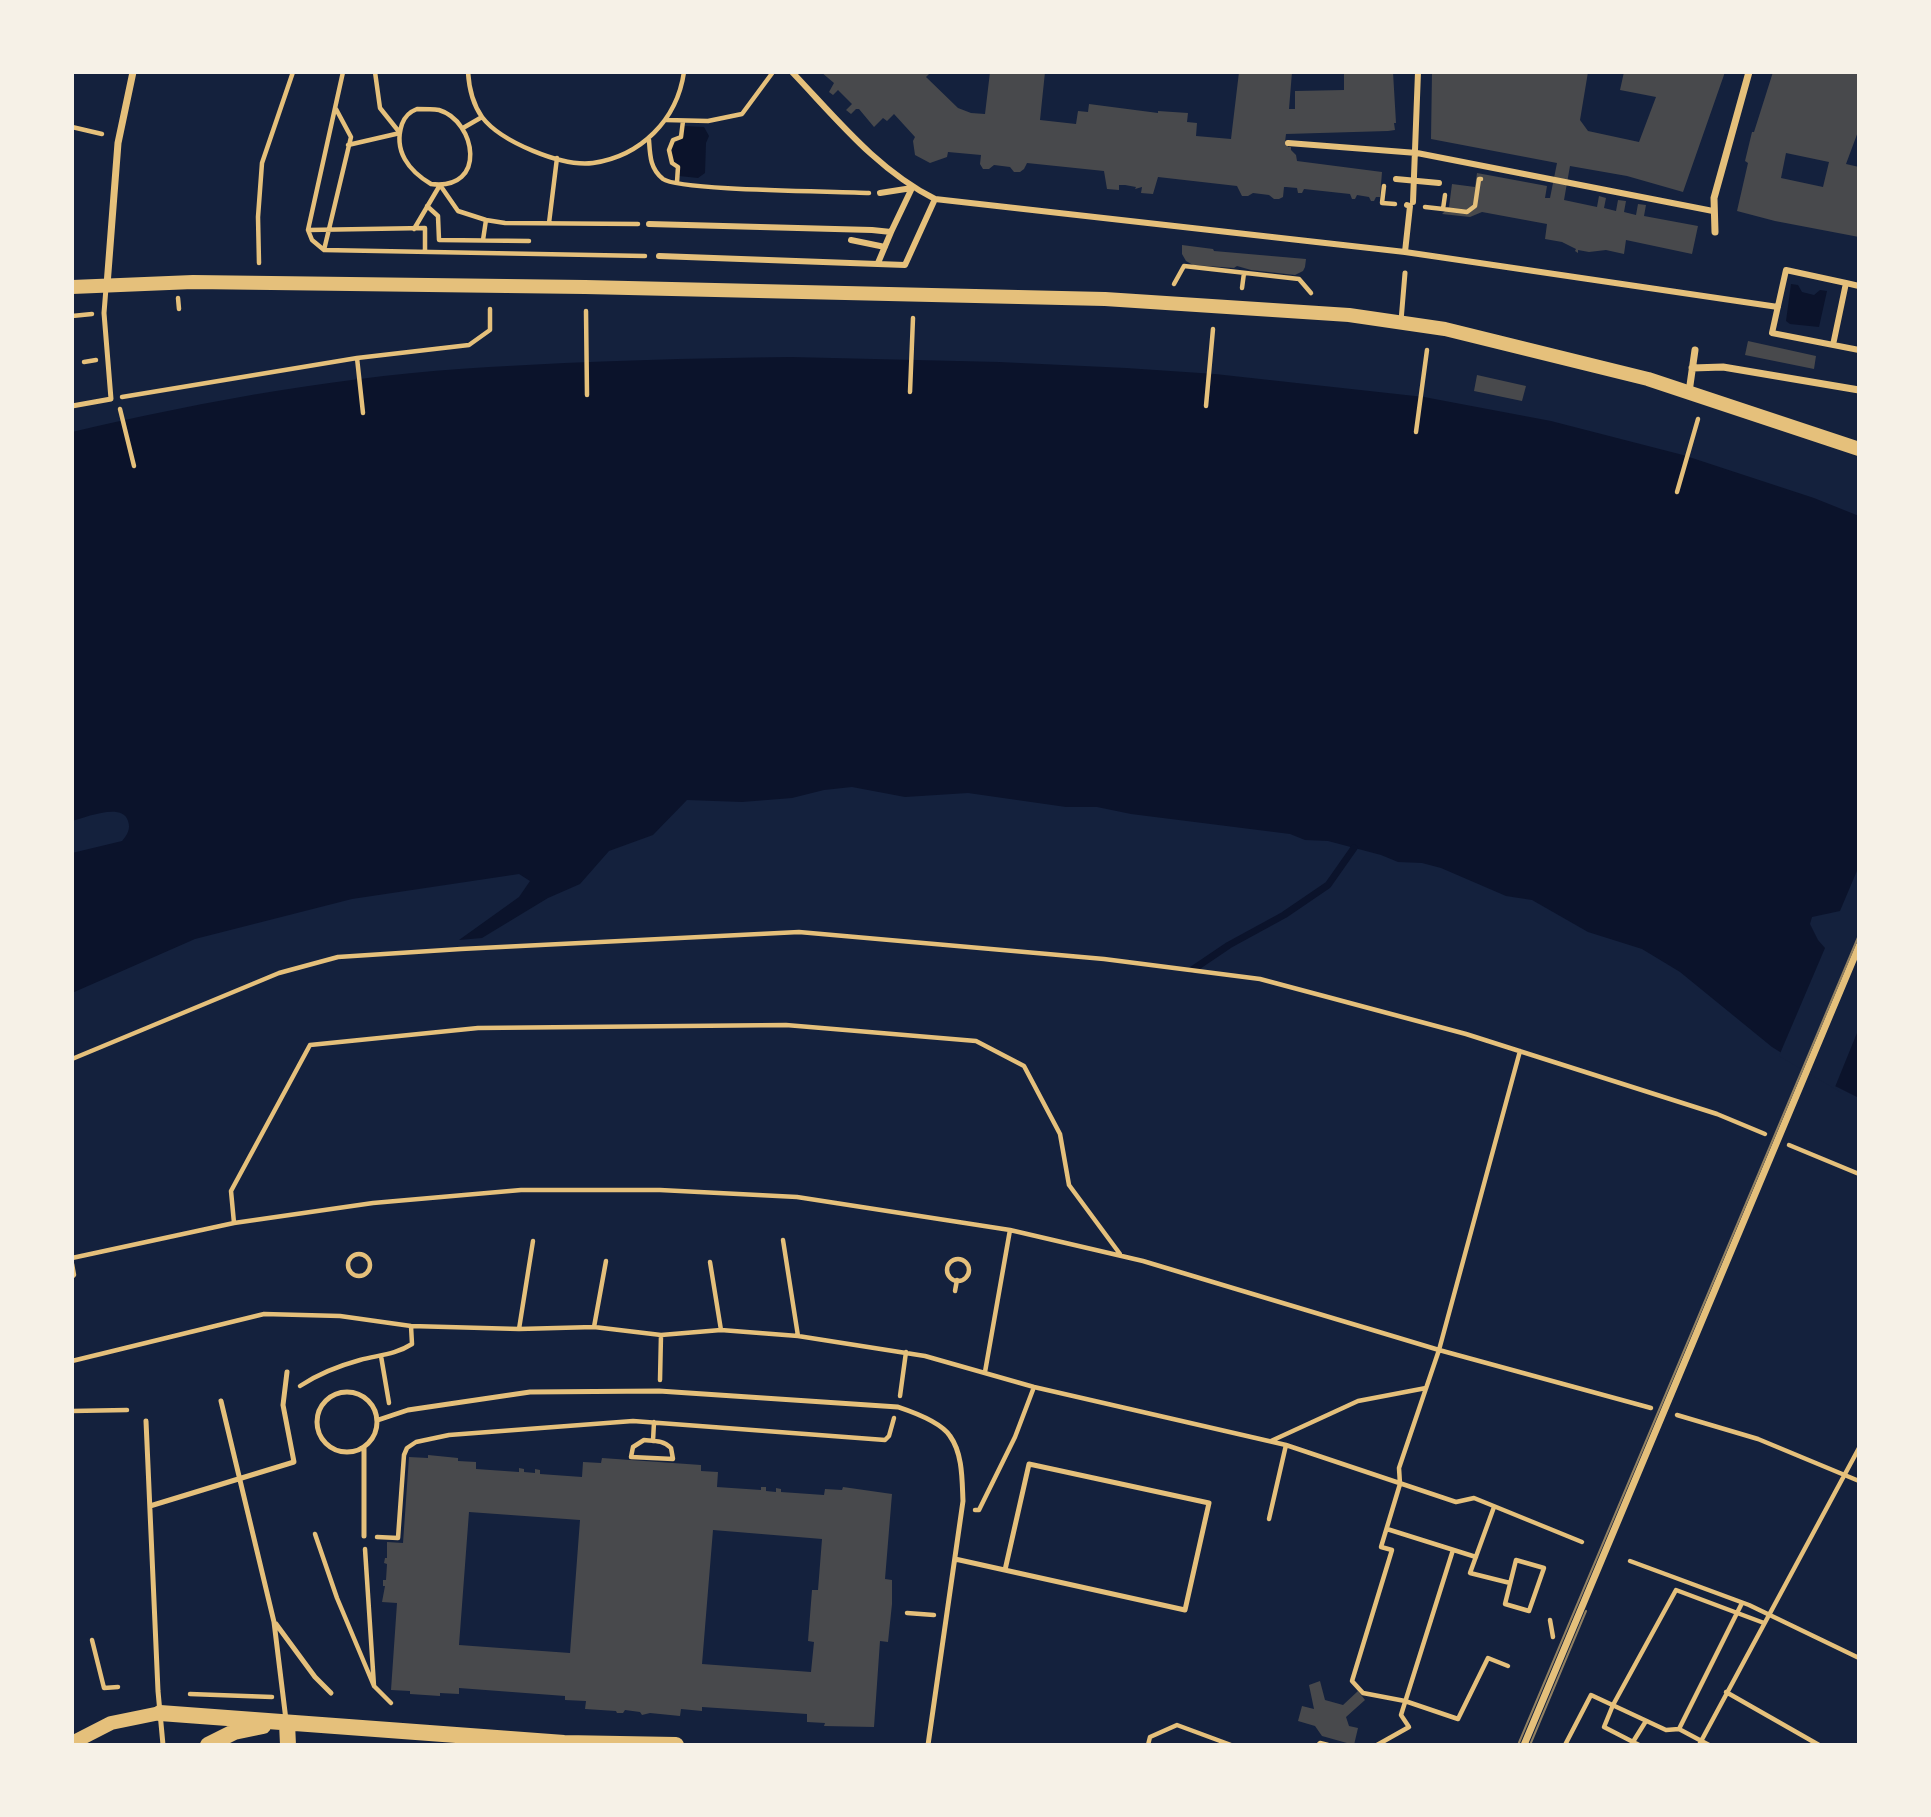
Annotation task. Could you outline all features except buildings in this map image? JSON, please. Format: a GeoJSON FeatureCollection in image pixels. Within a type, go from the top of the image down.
{"type":"FeatureCollection","features":[{"type":"Feature","properties":{"kind":"main road"},"geometry":{"type":"LineString","coordinates":[[72,287],[192,282],[463,285],[1105,299],[1215,305],[1401,321],[1536,350],[1689,392],[1859,449]]}},
{"type":"Feature","properties":{"kind":"main road"},"geometry":{"type":"LineString","coordinates":[[72,1742],[111,1723],[160,1713],[551,1742],[676,1745]]}},
{"type":"Feature","properties":{"kind":"main road"},"geometry":{"type":"LineString","coordinates":[[208,1745],[234,1732],[256,1726],[287,1723]]}},
{"type":"Feature","properties":{"kind":"main road"},"geometry":{"type":"LineString","coordinates":[[287,1723],[288,1745]]}},
{"type":"Feature","properties":{"kind":"street"},"geometry":{"type":"LineString","coordinates":[[107,285],[118,143],[133,72]]}},
{"type":"Feature","properties":{"kind":"street"},"geometry":{"type":"LineString","coordinates":[[792,72],[868,153],[912,188],[935,199],[1405,252],[1778,307]]}},
{"type":"Feature","properties":{"kind":"street"},"geometry":{"type":"LineString","coordinates":[[1405,252],[1415,181],[1418,72]]}},
{"type":"Feature","properties":{"kind":"street"},"geometry":{"type":"LineString","coordinates":[[1715,232],[1713,211],[1749,72]]}},
{"type":"Feature","properties":{"kind":"street"},"geometry":{"type":"LineString","coordinates":[[1288,143],[1417,153],[1713,211]]}},
{"type":"Feature","properties":{"kind":"street"},"geometry":{"type":"LineString","coordinates":[[1396,179],[1439,183]]}},
{"type":"Feature","properties":{"kind":"street"},"geometry":{"type":"LineString","coordinates":[[880,193],[912,188]]}},
{"type":"Feature","properties":{"kind":"street"},"geometry":{"type":"LineString","coordinates":[[878,263],[912,188]]}},
{"type":"Feature","properties":{"kind":"street"},"geometry":{"type":"LineString","coordinates":[[659,256],[905,265],[935,199]]}},
{"type":"Feature","properties":{"kind":"street"},"geometry":{"type":"LineString","coordinates":[[1410,204],[1420,207]]}},
{"type":"Feature","properties":{"kind":"street"},"geometry":{"type":"LineString","coordinates":[[649,225],[891,232]]}},
{"type":"Feature","properties":{"kind":"street"},"geometry":{"type":"LineString","coordinates":[[851,240],[885,247]]}},
{"type":"Feature","properties":{"kind":"street"},"geometry":{"type":"LineString","coordinates":[[1859,286],[1786,270],[1772,333],[1859,350]]}},
{"type":"Feature","properties":{"kind":"street"},"geometry":{"type":"LineString","coordinates":[[1832,345],[1846,283]]}},
{"type":"Feature","properties":{"kind":"street"},"geometry":{"type":"LineString","coordinates":[[1689,392],[1695,350]]}},
{"type":"Feature","properties":{"kind":"street"},"geometry":{"type":"LineString","coordinates":[[1692,368],[1723,367],[1859,390]]}},
{"type":"Feature","properties":{"kind":"street"},"geometry":{"type":"LineString","coordinates":[[1524,1745],[1859,946]]}},
{"type":"Feature","properties":{"kind":"lane"},"geometry":{"type":"LineString","coordinates":[[1401,321],[1405,274]]}},
{"type":"Feature","properties":{"kind":"lane"},"geometry":{"type":"LineString","coordinates":[[72,406],[111,399],[104,313],[107,285]]}},
{"type":"Feature","properties":{"kind":"lane"},"geometry":{"type":"LineString","coordinates":[[150,1506],[295,1462],[283,1405],[287,1372]]}},
{"type":"Feature","properties":{"kind":"lane"},"geometry":{"type":"LineString","coordinates":[[351,1391],[369,1401],[375,1410],[377,1431],[364,1448],[344,1453],[333,1450],[319,1434],[316,1424],[318,1413],[330,1396],[351,1391]]}},
{"type":"Feature","properties":{"kind":"lane"},"geometry":{"type":"LineString","coordinates":[[378,1420],[408,1410],[530,1392],[659,1391],[898,1407],[920,1414],[950,1435],[961,1466],[962,1505],[928,1745]]}},
{"type":"Feature","properties":{"kind":"lane"},"geometry":{"type":"LineString","coordinates":[[221,1401],[272,1611],[287,1723]]}},
{"type":"Feature","properties":{"kind":"lane"},"geometry":{"type":"LineString","coordinates":[[146,1421],[163,1745]]}},
{"type":"Feature","properties":{"kind":"lane"},"geometry":{"type":"LineString","coordinates":[[364,1448],[364,1536]]}},
{"type":"Feature","properties":{"kind":"lane"},"geometry":{"type":"LineString","coordinates":[[955,1559],[1185,1610],[1209,1503],[1029,1464],[1006,1570]]}},
{"type":"Feature","properties":{"kind":"lane"},"geometry":{"type":"LineString","coordinates":[[274,1622],[309,1669],[331,1693]]}},
{"type":"Feature","properties":{"kind":"path"},"geometry":{"type":"LineString","coordinates":[[259,263],[258,217],[262,163],[293,72]]}},
{"type":"Feature","properties":{"kind":"path"},"geometry":{"type":"LineString","coordinates":[[344,72],[308,230],[312,240],[324,250],[659,256]]}},
{"type":"Feature","properties":{"kind":"path"},"geometry":{"type":"LineString","coordinates":[[375,72],[380,108],[400,133]]}},
{"type":"Feature","properties":{"kind":"path"},"geometry":{"type":"LineString","coordinates":[[468,72],[469,91],[482,117],[526,149],[574,162],[590,163],[614,158],[649,140],[666,120],[674,105],[684,72]]}},
{"type":"Feature","properties":{"kind":"path"},"geometry":{"type":"LineString","coordinates":[[666,120],[708,121],[742,114],[773,72]]}},
{"type":"Feature","properties":{"kind":"path"},"geometry":{"type":"LineString","coordinates":[[324,250],[351,136],[335,108]]}},
{"type":"Feature","properties":{"kind":"path"},"geometry":{"type":"LineString","coordinates":[[417,109],[438,110],[448,114],[463,128],[470,146],[469,164],[458,182],[431,184],[410,169],[402,157],[400,133],[406,116],[417,109]]}},
{"type":"Feature","properties":{"kind":"path"},"geometry":{"type":"LineString","coordinates":[[463,128],[482,117]]}},
{"type":"Feature","properties":{"kind":"path"},"geometry":{"type":"LineString","coordinates":[[677,182],[678,167],[672,163],[669,150],[673,140],[681,136],[683,121]]}},
{"type":"Feature","properties":{"kind":"path"},"geometry":{"type":"LineString","coordinates":[[72,127],[102,134]]}},
{"type":"Feature","properties":{"kind":"path"},"geometry":{"type":"LineString","coordinates":[[348,145],[400,133]]}},
{"type":"Feature","properties":{"kind":"path"},"geometry":{"type":"LineString","coordinates":[[649,140],[653,169],[665,181],[699,186],[880,193]]}},
{"type":"Feature","properties":{"kind":"path"},"geometry":{"type":"LineString","coordinates":[[550,223],[557,158]]}},
{"type":"Feature","properties":{"kind":"path"},"geometry":{"type":"LineString","coordinates":[[1443,209],[1467,212],[1475,206],[1479,179],[1493,182]]}},
{"type":"Feature","properties":{"kind":"path"},"geometry":{"type":"LineString","coordinates":[[414,229],[440,185]]}},
{"type":"Feature","properties":{"kind":"path"},"geometry":{"type":"LineString","coordinates":[[440,185],[458,211],[486,220],[505,223],[649,225]]}},
{"type":"Feature","properties":{"kind":"path"},"geometry":{"type":"LineString","coordinates":[[427,206],[438,216],[439,240],[529,241]]}},
{"type":"Feature","properties":{"kind":"path"},"geometry":{"type":"LineString","coordinates":[[483,240],[486,220]]}},
{"type":"Feature","properties":{"kind":"path"},"geometry":{"type":"LineString","coordinates":[[308,230],[425,228],[425,252]]}},
{"type":"Feature","properties":{"kind":"path"},"geometry":{"type":"LineString","coordinates":[[1174,284],[1184,266],[1299,279],[1311,293]]}},
{"type":"Feature","properties":{"kind":"path"},"geometry":{"type":"LineString","coordinates":[[1242,288],[1244,273]]}},
{"type":"Feature","properties":{"kind":"path"},"geometry":{"type":"LineString","coordinates":[[134,466],[118,397],[358,358],[469,345],[490,330],[490,309]]}},
{"type":"Feature","properties":{"kind":"path"},"geometry":{"type":"LineString","coordinates":[[586,311],[587,395]]}},
{"type":"Feature","properties":{"kind":"path"},"geometry":{"type":"LineString","coordinates":[[910,392],[913,318]]}},
{"type":"Feature","properties":{"kind":"path"},"geometry":{"type":"LineString","coordinates":[[1206,406],[1213,329]]}},
{"type":"Feature","properties":{"kind":"path"},"geometry":{"type":"LineString","coordinates":[[1416,432],[1427,350]]}},
{"type":"Feature","properties":{"kind":"path"},"geometry":{"type":"LineString","coordinates":[[358,358],[363,413]]}},
{"type":"Feature","properties":{"kind":"path"},"geometry":{"type":"LineString","coordinates":[[1677,492],[1698,419]]}},
{"type":"Feature","properties":{"kind":"path"},"geometry":{"type":"LineString","coordinates":[[72,1059],[279,972],[338,957],[799,932],[1104,958],[1260,979],[1466,1034],[1717,1114],[1777,1139]]}},
{"type":"Feature","properties":{"kind":"path"},"geometry":{"type":"LineString","coordinates":[[234,1223],[230,1191],[310,1045],[478,1028],[786,1025],[976,1041],[1024,1066],[1060,1134],[1069,1185],[1121,1255]]}},
{"type":"Feature","properties":{"kind":"path"},"geometry":{"type":"LineString","coordinates":[[1508,1666],[1488,1658],[1458,1719],[1405,1701],[1363,1693],[1352,1681],[1392,1550],[1381,1547],[1400,1484],[1399,1468],[1439,1350],[1520,1051]]}},
{"type":"Feature","properties":{"kind":"path"},"geometry":{"type":"LineString","coordinates":[[1788,1144],[1859,1174]]}},
{"type":"Feature","properties":{"kind":"path"},"geometry":{"type":"LineString","coordinates":[[72,1258],[234,1223],[373,1203],[521,1190],[660,1190],[797,1197],[1010,1230],[1121,1255],[1439,1350],[1660,1411]]}},
{"type":"Feature","properties":{"kind":"path"},"geometry":{"type":"LineString","coordinates":[[985,1372],[1010,1230]]}},
{"type":"Feature","properties":{"kind":"path"},"geometry":{"type":"LineString","coordinates":[[783,1240],[798,1336]]}},
{"type":"Feature","properties":{"kind":"path"},"geometry":{"type":"LineString","coordinates":[[519,1329],[533,1241]]}},
{"type":"Feature","properties":{"kind":"path"},"geometry":{"type":"LineString","coordinates":[[361,1254],[367,1258],[369,1268],[359,1278],[349,1270],[348,1264],[351,1257],[361,1254]]}},
{"type":"Feature","properties":{"kind":"path"},"geometry":{"type":"LineString","coordinates":[[959,1259],[968,1264],[969,1270],[967,1277],[957,1280],[951,1277],[948,1270],[952,1261],[959,1259]]}},
{"type":"Feature","properties":{"kind":"path"},"geometry":{"type":"LineString","coordinates":[[593,1327],[606,1261]]}},
{"type":"Feature","properties":{"kind":"path"},"geometry":{"type":"LineString","coordinates":[[710,1262],[720,1330]]}},
{"type":"Feature","properties":{"kind":"path"},"geometry":{"type":"LineString","coordinates":[[72,1264],[72,1277]]}},
{"type":"Feature","properties":{"kind":"path"},"geometry":{"type":"LineString","coordinates":[[955,1290],[957,1280]]}},
{"type":"Feature","properties":{"kind":"path"},"geometry":{"type":"LineString","coordinates":[[72,1361],[264,1314],[341,1316],[411,1326],[519,1329],[593,1327],[661,1335],[720,1330],[798,1336],[906,1352],[1034,1387],[1286,1445],[1456,1502],[1474,1498],[1582,1542]]}},
{"type":"Feature","properties":{"kind":"path"},"geometry":{"type":"LineString","coordinates":[[300,1385],[317,1374],[360,1360],[400,1352],[412,1344],[411,1326]]}},
{"type":"Feature","properties":{"kind":"path"},"geometry":{"type":"LineString","coordinates":[[659,1391],[661,1335]]}},
{"type":"Feature","properties":{"kind":"path"},"geometry":{"type":"LineString","coordinates":[[374,1686],[364,1536],[398,1538],[404,1455],[407,1448],[416,1442],[449,1435],[607,1422],[654,1422],[885,1440],[889,1436],[898,1407],[906,1352]]}},
{"type":"Feature","properties":{"kind":"path"},"geometry":{"type":"LineString","coordinates":[[381,1356],[386,1385]]}},
{"type":"Feature","properties":{"kind":"path"},"geometry":{"type":"LineString","coordinates":[[962,1505],[979,1510],[1015,1437],[1034,1387]]}},
{"type":"Feature","properties":{"kind":"path"},"geometry":{"type":"LineString","coordinates":[[1270,1441],[1358,1401],[1426,1388]]}},
{"type":"Feature","properties":{"kind":"path"},"geometry":{"type":"LineString","coordinates":[[72,1411],[127,1410]]}},
{"type":"Feature","properties":{"kind":"path"},"geometry":{"type":"LineString","coordinates":[[1673,1414],[1758,1439],[1859,1481]]}},
{"type":"Feature","properties":{"kind":"path"},"geometry":{"type":"LineString","coordinates":[[653,1441],[654,1422]]}},
{"type":"Feature","properties":{"kind":"path"},"geometry":{"type":"LineString","coordinates":[[644,1440],[653,1441],[662,1441],[670,1446],[673,1459],[631,1457],[636,1444],[644,1440]]}},
{"type":"Feature","properties":{"kind":"path"},"geometry":{"type":"LineString","coordinates":[[1269,1519],[1286,1445]]}},
{"type":"Feature","properties":{"kind":"path"},"geometry":{"type":"LineString","coordinates":[[1700,1743],[1859,1447]]}},
{"type":"Feature","properties":{"kind":"path"},"geometry":{"type":"LineString","coordinates":[[1494,1507],[1470,1573],[1510,1583]]}},
{"type":"Feature","properties":{"kind":"path"},"geometry":{"type":"LineString","coordinates":[[1387,1529],[1476,1557]]}},
{"type":"Feature","properties":{"kind":"path"},"geometry":{"type":"LineString","coordinates":[[315,1534],[337,1598],[374,1686],[391,1703]]}},
{"type":"Feature","properties":{"kind":"path"},"geometry":{"type":"LineString","coordinates":[[1377,1745],[1409,1727],[1401,1715],[1452,1550]]}},
{"type":"Feature","properties":{"kind":"path"},"geometry":{"type":"LineString","coordinates":[[1517,1560],[1544,1568],[1529,1611],[1505,1604],[1510,1583],[1517,1560]]}},
{"type":"Feature","properties":{"kind":"path"},"geometry":{"type":"LineString","coordinates":[[1630,1561],[1742,1603],[1859,1658]]}},
{"type":"Feature","properties":{"kind":"path"},"geometry":{"type":"LineString","coordinates":[[1639,1745],[1632,1744],[1604,1727],[1613,1705],[1680,1580]]}},
{"type":"Feature","properties":{"kind":"path"},"geometry":{"type":"LineString","coordinates":[[1676,1590],[1764,1623]]}},
{"type":"Feature","properties":{"kind":"path"},"geometry":{"type":"LineString","coordinates":[[1679,1729],[1742,1603]]}},
{"type":"Feature","properties":{"kind":"path"},"geometry":{"type":"LineString","coordinates":[[907,1613],[946,1616]]}},
{"type":"Feature","properties":{"kind":"path"},"geometry":{"type":"LineString","coordinates":[[1549,1620],[1554,1642]]}},
{"type":"Feature","properties":{"kind":"path"},"geometry":{"type":"LineString","coordinates":[[92,1640],[104,1688],[118,1687]]}},
{"type":"Feature","properties":{"kind":"path"},"geometry":{"type":"LineString","coordinates":[[1726,1692],[1819,1745]]}},
{"type":"Feature","properties":{"kind":"path"},"geometry":{"type":"LineString","coordinates":[[186,1694],[273,1697]]}},
{"type":"Feature","properties":{"kind":"path"},"geometry":{"type":"LineString","coordinates":[[1565,1745],[1591,1695],[1666,1730],[1679,1729],[1700,1743],[1709,1745]]}},
{"type":"Feature","properties":{"kind":"path"},"geometry":{"type":"LineString","coordinates":[[1632,1744],[1646,1721]]}},
{"type":"Feature","properties":{"kind":"path"},"geometry":{"type":"LineString","coordinates":[[1148,1745],[1150,1737],[1177,1725],[1231,1745]]}},
{"type":"Feature","properties":{"kind":"path"},"geometry":{"type":"LineString","coordinates":[[1318,1745],[1328,1745]]}},
{"type":"Feature","properties":{"kind":"water"},"geometry":{"type":"Polygon","coordinates":[[[684,126],[704,127],[709,136],[706,143],[705,173],[698,178],[679,176],[680,165],[675,163],[671,153],[673,144],[683,138],[684,126]]]}},
{"type":"Feature","properties":{"kind":"water"},"geometry":{"type":"Polygon","coordinates":[[[1791,284],[1798,285],[1802,292],[1814,295],[1820,290],[1827,291],[1819,327],[1790,324],[1786,321],[1791,284]]]}},
{"type":"Feature","properties":{"kind":"water"},"geometry":{"type":"Polygon","coordinates":[[[791,357],[1126,368],[1215,374],[1424,397],[1551,421],[1683,455],[1814,498],[1859,516],[1859,1098],[1772,1047],[1680,972],[1642,949],[1588,932],[1532,900],[1506,896],[1441,868],[1422,863],[1398,862],[1328,841],[1305,840],[1290,834],[1131,814],[1097,807],[1066,807],[968,793],[905,797],[852,787],[792,798],[742,802],[687,800],[653,835],[609,851],[580,884],[548,898],[482,938],[459,940],[519,897],[530,881],[519,874],[352,899],[195,939],[72,993],[72,853],[122,841],[129,827],[124,815],[111,812],[72,821],[72,432],[227,399],[384,376],[565,363],[791,357]]]}},
{"type":"Feature","properties":{"kind":"pier"},"geometry":{"type":"Polygon","coordinates":[[[1859,866],[1859,1028],[1835,1087],[1842,1093],[1779,1056],[1825,948],[1810,924],[1812,917],[1840,911],[1859,866]]]}},
{"type":"Feature","properties":{"kind":"waterway"},"geometry":{"type":"LineString","coordinates":[[1192,970],[1229,945],[1284,915],[1328,885],[1354,848]]}},
{"type":"Feature","properties":{"kind":"tram line"},"geometry":{"type":"LineString","coordinates":[[1518,1745],[1859,935]]}},
{"type":"Feature","properties":{"kind":"tram line"},"geometry":{"type":"LineString","coordinates":[[1530,1745],[1586,1611]]}}]}
